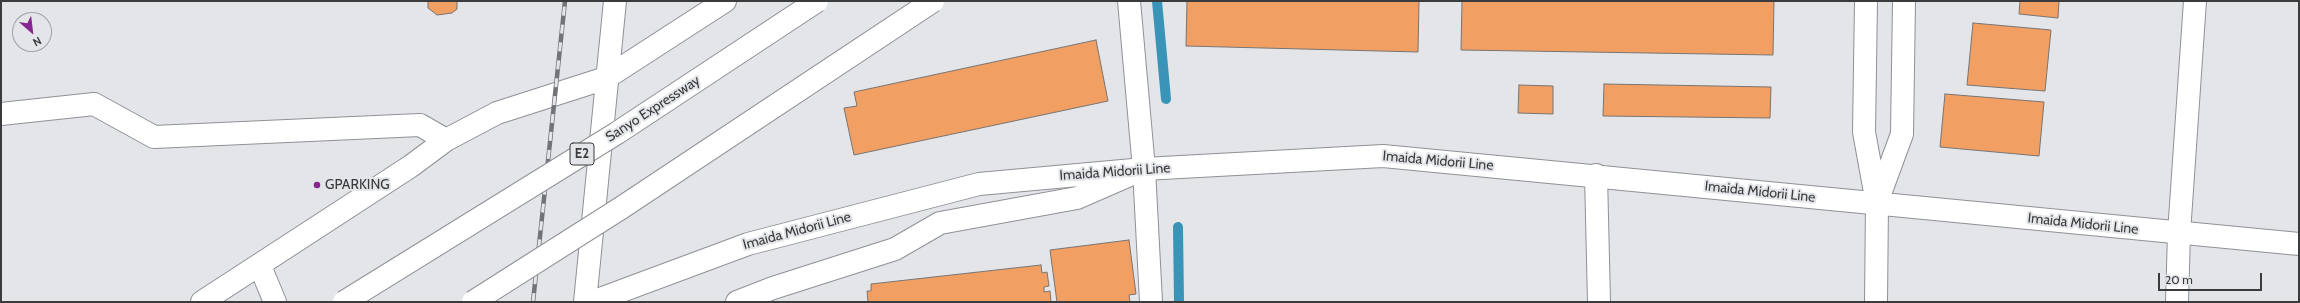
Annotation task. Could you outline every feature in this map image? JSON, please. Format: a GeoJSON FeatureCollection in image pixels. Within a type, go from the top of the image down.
{"type":"FeatureCollection","features":[{"type":"Feature","properties":{"kind":"main road"},"geometry":{"type":"LineString","coordinates":[[585,302],[606,78],[615,1]]}},
{"type":"Feature","properties":{"kind":"main road"},"geometry":{"type":"LineString","coordinates":[[202,302],[260,266],[411,166],[446,140],[497,113],[606,78],[725,1]]}},
{"type":"Feature","properties":{"kind":"main road","name":"Sanyo Expressway"},"geometry":{"type":"LineString","coordinates":[[344,302],[617,133],[817,1]]}},
{"type":"Feature","properties":{"kind":"main road"},"geometry":{"type":"LineString","coordinates":[[473,302],[621,208],[933,1]]}},
{"type":"Feature","properties":{"kind":"main road"},"geometry":{"type":"LineString","coordinates":[[1129,1],[1144,169],[1151,302]]}},
{"type":"Feature","properties":{"kind":"main road"},"geometry":{"type":"LineString","coordinates":[[1866,1],[1864,132],[1876,203],[1876,302]]}},
{"type":"Feature","properties":{"kind":"main road"},"geometry":{"type":"LineString","coordinates":[[1876,203],[1902,134],[1904,1]]}},
{"type":"Feature","properties":{"kind":"main road"},"geometry":{"type":"LineString","coordinates":[[2177,302],[2179,233],[2195,1]]}},
{"type":"Feature","properties":{"kind":"main road"},"geometry":{"type":"LineString","coordinates":[[1,114],[94,104],[154,137],[420,125],[446,140]]}},
{"type":"Feature","properties":{"kind":"main road","name":"Imaida Midorii Line"},"geometry":{"type":"LineString","coordinates":[[592,302],[748,244],[979,184],[1144,169],[1383,156],[1596,175],[2299,244]]}},
{"type":"Feature","properties":{"kind":"main road"},"geometry":{"type":"LineString","coordinates":[[737,302],[773,288],[895,249],[940,223],[1077,198],[1144,169]]}},
{"type":"Feature","properties":{"kind":"main road"},"geometry":{"type":"LineString","coordinates":[[1596,175],[1599,302]]}},
{"type":"Feature","properties":{"kind":"main road"},"geometry":{"type":"LineString","coordinates":[[260,266],[275,302]]}},
{"type":"Feature","properties":{"kind":"building"},"geometry":{"type":"Polygon","coordinates":[[[428,1],[457,1],[457,9],[452,13],[437,15],[428,8],[428,1]]]}},
{"type":"Feature","properties":{"kind":"building"},"geometry":{"type":"Polygon","coordinates":[[[1187,1],[1419,1],[1418,52],[1186,46],[1187,1]]]}},
{"type":"Feature","properties":{"kind":"building"},"geometry":{"type":"Polygon","coordinates":[[[1462,1],[1774,1],[1773,55],[1461,50],[1462,1]]]}},
{"type":"Feature","properties":{"kind":"building"},"geometry":{"type":"Polygon","coordinates":[[[2020,1],[2059,1],[2058,18],[2019,14],[2020,1]]]}},
{"type":"Feature","properties":{"kind":"building"},"geometry":{"type":"Polygon","coordinates":[[[1973,23],[2051,30],[2045,91],[1967,85],[1973,23]]]}},
{"type":"Feature","properties":{"kind":"building"},"geometry":{"type":"Polygon","coordinates":[[[1096,40],[1108,101],[854,155],[844,108],[857,106],[854,92],[1096,40]]]}},
{"type":"Feature","properties":{"kind":"building"},"geometry":{"type":"Polygon","coordinates":[[[1604,84],[1771,87],[1770,118],[1603,116],[1604,84]]]}},
{"type":"Feature","properties":{"kind":"building"},"geometry":{"type":"Polygon","coordinates":[[[1519,85],[1553,86],[1553,114],[1518,113],[1519,85]]]}},
{"type":"Feature","properties":{"kind":"building"},"geometry":{"type":"Polygon","coordinates":[[[1945,94],[2044,102],[2039,156],[1940,147],[1945,94]]]}},
{"type":"Feature","properties":{"kind":"building"},"geometry":{"type":"Polygon","coordinates":[[[1129,240],[1136,294],[1129,295],[1130,302],[1057,302],[1050,250],[1129,240]]]}},
{"type":"Feature","properties":{"kind":"building"},"geometry":{"type":"Polygon","coordinates":[[[1041,265],[1042,273],[1047,272],[1049,286],[1044,287],[1044,292],[1050,291],[1051,302],[868,302],[867,291],[871,291],[871,284],[1041,265]]]}},
{"type":"Feature","properties":{"kind":"waterway"},"geometry":{"type":"LineString","coordinates":[[1157,1],[1166,99]]}},
{"type":"Feature","properties":{"kind":"waterway"},"geometry":{"type":"LineString","coordinates":[[1178,227],[1179,302]]}},
{"type":"Feature","properties":{"kind":"railway"},"geometry":{"type":"LineString","coordinates":[[533,302],[565,1]]}},
{"type":"Feature","properties":{"kind":"place","name":"GPARKING"},"geometry":{"type":"Point","coordinates":[317,185]}}]}
